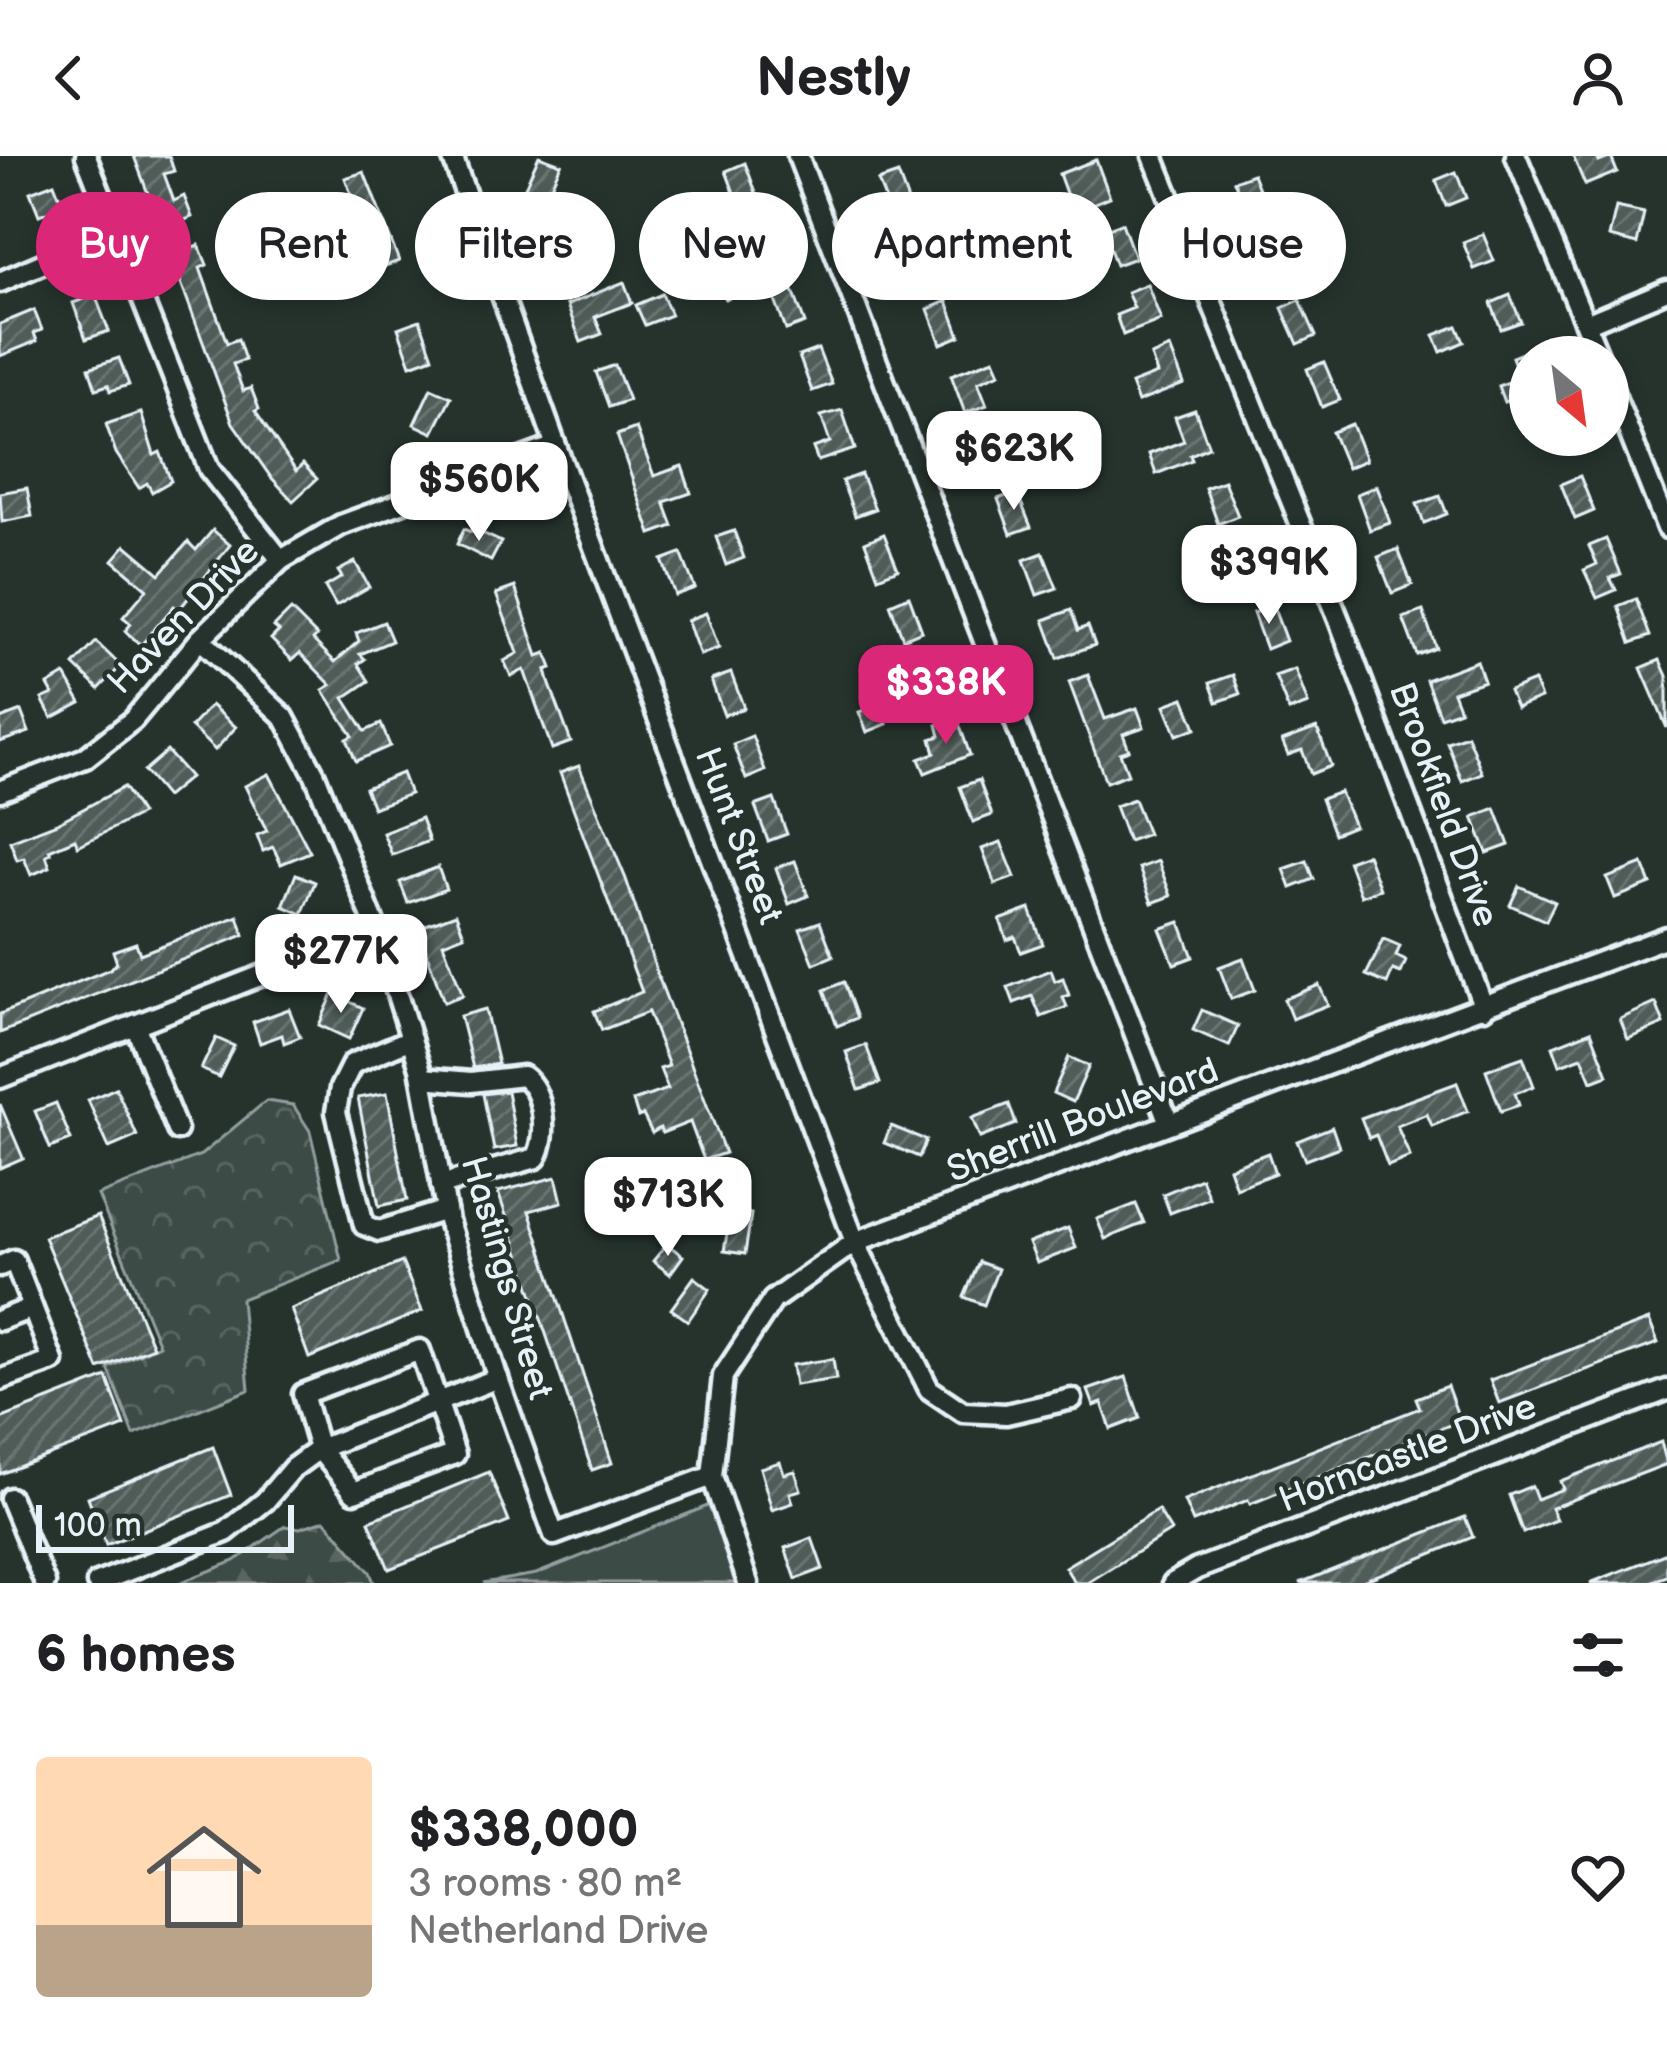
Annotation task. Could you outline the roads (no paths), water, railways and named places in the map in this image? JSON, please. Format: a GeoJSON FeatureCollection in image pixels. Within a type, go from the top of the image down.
{"type":"FeatureCollection","features":[{"type":"Feature","properties":{"kind":"street"},"geometry":{"type":"LineString","coordinates":[[86,156],[100,192]]}},
{"type":"Feature","properties":{"kind":"street","name":"Hunt Street"},"geometry":{"type":"LineString","coordinates":[[452,156],[855,1242],[929,1389],[963,1412],[1006,1414],[1072,1399]]}},
{"type":"Feature","properties":{"kind":"street"},"geometry":{"type":"LineString","coordinates":[[798,156],[1169,1123]]}},
{"type":"Feature","properties":{"kind":"street","name":"Brookfield Drive"},"geometry":{"type":"LineString","coordinates":[[1154,156],[1339,620],[1484,1008]]}},
{"type":"Feature","properties":{"kind":"street"},"geometry":{"type":"LineString","coordinates":[[1516,156],[1590,336]]}},
{"type":"Feature","properties":{"kind":"street"},"geometry":{"type":"LineString","coordinates":[[0,282],[36,266]]}},
{"type":"Feature","properties":{"kind":"street"},"geometry":{"type":"LineString","coordinates":[[1586,325],[1667,290]]}},
{"type":"Feature","properties":{"kind":"street"},"geometry":{"type":"LineString","coordinates":[[142,300],[209,469],[281,560]]}},
{"type":"Feature","properties":{"kind":"street"},"geometry":{"type":"LineString","coordinates":[[1629,432],[1667,528]]}},
{"type":"Feature","properties":{"kind":"street","name":"Haven Drive"},"geometry":{"type":"LineString","coordinates":[[0,791],[86,758],[134,719],[200,639],[281,560],[341,525],[556,446]]}},
{"type":"Feature","properties":{"kind":"street","name":"Hastings Street"},"geometry":{"type":"LineString","coordinates":[[200,639],[284,716],[315,775],[377,930],[422,1078],[446,1210],[497,1378],[554,1535],[712,1476]]}},
{"type":"Feature","properties":{"kind":"street"},"geometry":{"type":"LineString","coordinates":[[0,1078],[377,930]]}},
{"type":"Feature","properties":{"kind":"street","name":"Sherrill Boulevard"},"geometry":{"type":"LineString","coordinates":[[748,1583],[712,1476],[723,1376],[773,1300],[855,1242],[1667,937]]}},
{"type":"Feature","properties":{"kind":"street"},"geometry":{"type":"LineString","coordinates":[[135,1025],[177,1130]]}},
{"type":"Feature","properties":{"kind":"street"},"geometry":{"type":"LineString","coordinates":[[412,1039],[352,1064],[340,1088],[336,1112],[340,1133],[359,1213],[371,1231],[446,1210]]}},
{"type":"Feature","properties":{"kind":"street"},"geometry":{"type":"LineString","coordinates":[[422,1078],[471,1082],[523,1076],[532,1083],[538,1100],[543,1132],[542,1150],[536,1158],[441,1185]]}},
{"type":"Feature","properties":{"kind":"street"},"geometry":{"type":"LineString","coordinates":[[0,1266],[14,1260],[53,1361],[0,1380]]}},
{"type":"Feature","properties":{"kind":"street"},"geometry":{"type":"LineString","coordinates":[[0,1320],[32,1308]]}},
{"type":"Feature","properties":{"kind":"street"},"geometry":{"type":"LineString","coordinates":[[420,1350],[455,1454],[354,1492],[320,1449],[303,1394],[420,1350]]}},
{"type":"Feature","properties":{"kind":"street"},"geometry":{"type":"LineString","coordinates":[[97,1583],[226,1532],[265,1501],[292,1468],[320,1449],[497,1378]]}},
{"type":"Feature","properties":{"kind":"street","name":"Horncastle Drive"},"geometry":{"type":"LineString","coordinates":[[1174,1583],[1220,1561],[1667,1390]]}},
{"type":"Feature","properties":{"kind":"street"},"geometry":{"type":"LineString","coordinates":[[10,1498],[45,1583]]}}]}
